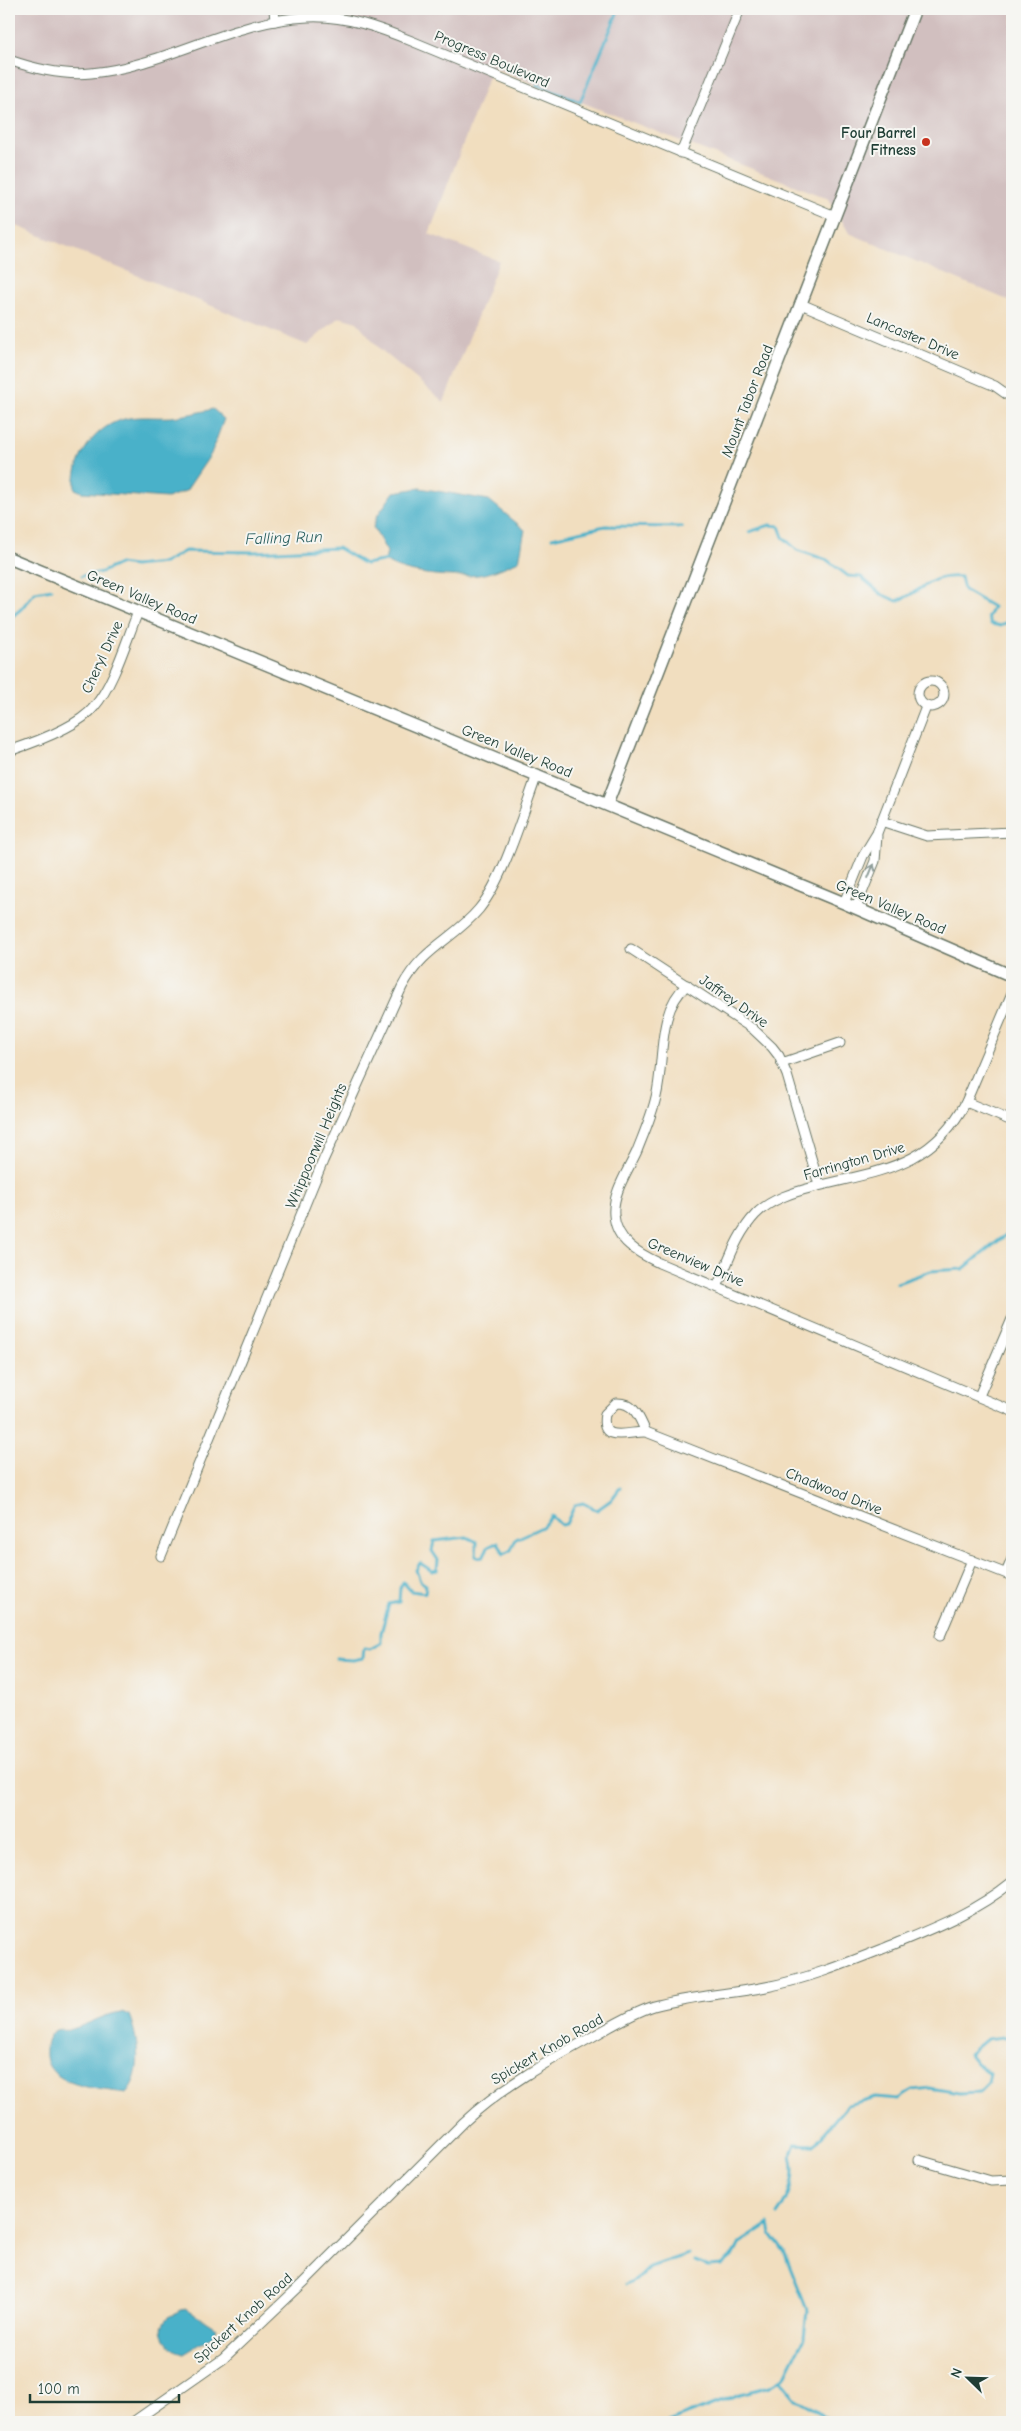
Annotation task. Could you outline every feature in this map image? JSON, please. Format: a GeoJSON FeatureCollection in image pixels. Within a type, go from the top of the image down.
{"type":"FeatureCollection","features":[{"type":"Feature","properties":{"kind":"street"},"geometry":{"type":"LineString","coordinates":[[274,9],[275,21]]}},
{"type":"Feature","properties":{"kind":"street"},"geometry":{"type":"LineString","coordinates":[[681,152],[740,9]]}},
{"type":"Feature","properties":{"kind":"street","name":"Mount Tabor Road"},"geometry":{"type":"LineString","coordinates":[[607,804],[915,9]]}},
{"type":"Feature","properties":{"kind":"street","name":"Progress Boulevard"},"geometry":{"type":"LineString","coordinates":[[9,60],[57,72],[90,73],[106,71],[275,21],[324,17],[356,22],[386,31],[835,216]]}},
{"type":"Feature","properties":{"kind":"street","name":"Lancaster Drive"},"geometry":{"type":"LineString","coordinates":[[801,304],[995,386],[1012,398]]}},
{"type":"Feature","properties":{"kind":"street","name":"Green Valley Road"},"geometry":{"type":"LineString","coordinates":[[9,558],[607,804],[856,908],[1012,976]]}},
{"type":"Feature","properties":{"kind":"street","name":"Cheryl Drive"},"geometry":{"type":"LineString","coordinates":[[9,751],[79,720],[94,708],[105,692],[138,612]]}},
{"type":"Feature","properties":{"kind":"street"},"geometry":{"type":"LineString","coordinates":[[844,903],[863,856],[877,833],[926,706]]}},
{"type":"Feature","properties":{"kind":"street","name":"Whippoorwill Heights"},"geometry":{"type":"LineString","coordinates":[[161,1556],[322,1161],[402,987],[419,960],[468,920],[487,898],[537,775]]}},
{"type":"Feature","properties":{"kind":"street"},"geometry":{"type":"LineString","coordinates":[[881,821],[919,834],[932,836],[1012,832]]}},
{"type":"Feature","properties":{"kind":"street"},"geometry":{"type":"LineString","coordinates":[[856,908],[875,861],[877,833]]}},
{"type":"Feature","properties":{"kind":"street","name":"Jaffrey Drive"},"geometry":{"type":"LineString","coordinates":[[631,949],[753,1029],[772,1047],[782,1064],[819,1186]]}},
{"type":"Feature","properties":{"kind":"street","name":"Greenview Drive"},"geometry":{"type":"LineString","coordinates":[[687,985],[677,996],[668,1018],[654,1104],[617,1194],[614,1216],[620,1235],[637,1252],[1012,1410]]}},
{"type":"Feature","properties":{"kind":"street","name":"Farrington Drive"},"geometry":{"type":"LineString","coordinates":[[717,1287],[739,1235],[757,1213],[785,1196],[889,1168],[916,1157],[937,1142],[948,1130],[966,1102],[1012,993]]}},
{"type":"Feature","properties":{"kind":"street"},"geometry":{"type":"LineString","coordinates":[[782,1064],[840,1043]]}},
{"type":"Feature","properties":{"kind":"street"},"geometry":{"type":"LineString","coordinates":[[966,1102],[1012,1121]]}},
{"type":"Feature","properties":{"kind":"street"},"geometry":{"type":"LineString","coordinates":[[979,1396],[1012,1319]]}},
{"type":"Feature","properties":{"kind":"street","name":"Chadwood Drive"},"geometry":{"type":"LineString","coordinates":[[646,1432],[636,1412],[628,1405],[616,1403],[604,1414],[604,1425],[613,1434],[646,1432],[1009,1574]]}},
{"type":"Feature","properties":{"kind":"street"},"geometry":{"type":"LineString","coordinates":[[1009,1574],[1012,1559]]}},
{"type":"Feature","properties":{"kind":"street"},"geometry":{"type":"LineString","coordinates":[[940,1636],[972,1560]]}},
{"type":"Feature","properties":{"kind":"street","name":"Spickert Knob Road"},"geometry":{"type":"LineString","coordinates":[[133,2422],[223,2359],[303,2283],[477,2111],[502,2090],[531,2071],[608,2027],[652,2007],[690,1997],[767,1986],[814,1975],[952,1921],[980,1906],[1012,1882]]}},
{"type":"Feature","properties":{"kind":"street"},"geometry":{"type":"LineString","coordinates":[[919,2160],[985,2179],[1012,2180]]}},
{"type":"Feature","properties":{"kind":"shaded area"},"geometry":{"type":"Polygon","coordinates":[[[9,9],[1012,9],[1012,302],[849,233],[829,199],[494,68],[486,83],[429,234],[499,261],[444,402],[380,349],[357,322],[339,317],[307,345],[12,224],[9,232],[9,9]]]}},
{"type":"Feature","properties":{"kind":"water"},"geometry":{"type":"Polygon","coordinates":[[[213,409],[224,419],[211,454],[186,491],[167,498],[82,492],[75,489],[77,468],[86,447],[93,438],[111,424],[133,418],[176,416],[213,409]]]}},
{"type":"Feature","properties":{"kind":"water"},"geometry":{"type":"Polygon","coordinates":[[[420,488],[489,500],[525,530],[519,561],[488,573],[457,576],[404,570],[385,561],[387,552],[373,527],[377,516],[394,492],[420,488]]]}},
{"type":"Feature","properties":{"kind":"water"},"geometry":{"type":"Polygon","coordinates":[[[122,2012],[129,2015],[135,2034],[138,2055],[135,2076],[132,2085],[126,2093],[75,2084],[53,2072],[47,2062],[46,2044],[53,2032],[58,2029],[73,2029],[122,2012]]]}},
{"type":"Feature","properties":{"kind":"water"},"geometry":{"type":"Polygon","coordinates":[[[186,2309],[216,2328],[212,2337],[184,2354],[169,2344],[165,2339],[162,2328],[168,2317],[186,2309]]]}},
{"type":"Feature","properties":{"kind":"waterway"},"geometry":{"type":"LineString","coordinates":[[537,85],[580,102],[619,9]]}},
{"type":"Feature","properties":{"kind":"waterway","name":"Falling Run"},"geometry":{"type":"LineString","coordinates":[[749,532],[770,525],[779,526],[783,537],[797,550],[827,560],[848,576],[861,577],[881,594],[897,601],[934,580],[961,577],[964,590],[993,607],[988,617],[991,624],[1001,626],[1012,619]]}},
{"type":"Feature","properties":{"kind":"waterway","name":"Falling Run"},"geometry":{"type":"LineString","coordinates":[[552,538],[605,526],[682,527]]}},
{"type":"Feature","properties":{"kind":"waterway","name":"Falling Run"},"geometry":{"type":"LineString","coordinates":[[82,576],[102,572],[119,564],[134,566],[164,563],[185,551],[254,552],[338,548],[365,564],[388,560]]}},
{"type":"Feature","properties":{"kind":"waterway","name":"Falling Run"},"geometry":{"type":"LineString","coordinates":[[9,619],[21,609],[35,592],[52,589]]}},
{"type":"Feature","properties":{"kind":"waterway"},"geometry":{"type":"LineString","coordinates":[[897,1283],[931,1271],[963,1269],[1012,1230]]}},
{"type":"Feature","properties":{"kind":"waterway"},"geometry":{"type":"LineString","coordinates":[[336,1659],[353,1660],[363,1658],[364,1648],[370,1649],[381,1643],[381,1633],[389,1604],[399,1602],[400,1588],[403,1582],[411,1591],[425,1593],[426,1585],[420,1581],[416,1570],[420,1563],[432,1571],[437,1570],[438,1560],[432,1551],[434,1541],[467,1537],[477,1542],[476,1556],[483,1557],[488,1547],[498,1542],[504,1554],[511,1550],[516,1539],[542,1527],[552,1516],[561,1525],[566,1524],[575,1505],[583,1503],[597,1510],[611,1500],[620,1488]]}},
{"type":"Feature","properties":{"kind":"waterway"},"geometry":{"type":"LineString","coordinates":[[777,2215],[790,2188],[793,2176],[791,2156],[795,2144],[814,2145],[848,2105],[875,2097],[899,2099],[913,2090],[930,2088],[960,2093],[979,2092],[988,2083],[990,2073],[976,2063],[969,2054],[987,2039],[1012,2036]]}},
{"type":"Feature","properties":{"kind":"waterway"},"geometry":{"type":"LineString","coordinates":[[668,2422],[740,2394],[770,2386],[784,2378],[804,2338],[807,2310],[784,2252],[771,2234],[769,2224],[740,2243],[734,2255],[722,2265],[708,2266],[695,2261]]}},
{"type":"Feature","properties":{"kind":"waterway"},"geometry":{"type":"LineString","coordinates":[[626,2284],[640,2277],[650,2267],[689,2254]]}},
{"type":"Feature","properties":{"kind":"waterway"},"geometry":{"type":"LineString","coordinates":[[780,2380],[796,2399],[816,2410],[831,2422]]}},
{"type":"Feature","properties":{"kind":"place","name":"Four Barrel Fitness"},"geometry":{"type":"Point","coordinates":[926,142]}}]}
